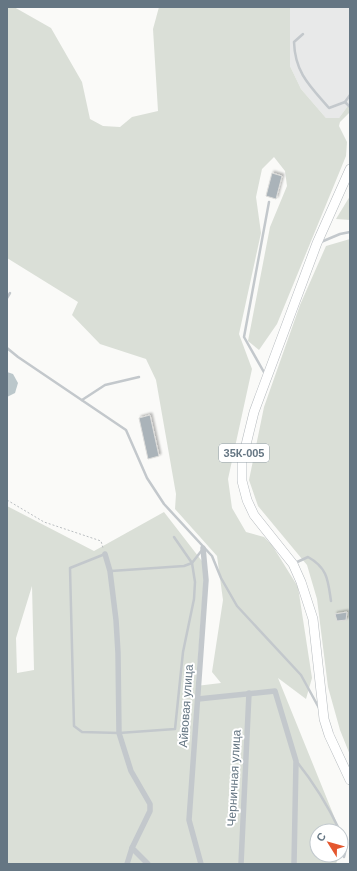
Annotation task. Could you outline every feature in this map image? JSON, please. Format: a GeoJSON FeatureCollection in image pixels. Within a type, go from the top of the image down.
{"type":"FeatureCollection","features":[{"type":"Feature","properties":{"kind":"main road","name":"35К-005"},"geometry":{"type":"LineString","coordinates":[[350,169],[317,243],[254,412],[242,461],[242,481],[247,500],[254,515],[293,564],[301,582],[313,619],[324,719],[329,735],[350,780]]}},
{"type":"Feature","properties":{"kind":"street","name":"Айвовая улица"},"geometry":{"type":"LineString","coordinates":[[201,864],[189,820],[206,580],[203,548]]}},
{"type":"Feature","properties":{"kind":"street"},"geometry":{"type":"LineString","coordinates":[[105,554],[110,571],[116,620],[119,733],[131,771],[150,804],[150,811],[132,848],[127,864]]}},
{"type":"Feature","properties":{"kind":"street"},"geometry":{"type":"LineString","coordinates":[[198,698],[275,691],[296,761],[294,864]]}},
{"type":"Feature","properties":{"kind":"street","name":"Черничная улица"},"geometry":{"type":"LineString","coordinates":[[241,864],[249,693]]}},
{"type":"Feature","properties":{"kind":"street"},"geometry":{"type":"LineString","coordinates":[[132,848],[147,864]]}},
{"type":"Feature","properties":{"kind":"lane"},"geometry":{"type":"LineString","coordinates":[[303,34],[294,42],[294,55],[303,78],[329,108],[345,102],[350,94]]}},
{"type":"Feature","properties":{"kind":"lane"},"geometry":{"type":"LineString","coordinates":[[345,102],[350,107]]}},
{"type":"Feature","properties":{"kind":"lane"},"geometry":{"type":"LineString","coordinates":[[267,377],[244,337],[269,202]]}},
{"type":"Feature","properties":{"kind":"lane"},"geometry":{"type":"LineString","coordinates":[[317,243],[340,234],[350,232]]}},
{"type":"Feature","properties":{"kind":"lane"},"geometry":{"type":"LineString","coordinates":[[7,298],[10,293]]}},
{"type":"Feature","properties":{"kind":"lane"},"geometry":{"type":"LineString","coordinates":[[7,348],[18,358],[126,430],[147,478],[164,504],[212,556],[221,578],[238,606],[301,675],[315,698],[324,719]]}},
{"type":"Feature","properties":{"kind":"lane"},"geometry":{"type":"LineString","coordinates":[[82,400],[106,385],[139,377]]}},
{"type":"Feature","properties":{"kind":"lane"},"geometry":{"type":"LineString","coordinates":[[105,554],[70,568],[74,726],[82,732],[119,733],[175,730],[183,652],[194,599],[195,582],[192,563],[174,536]]}},
{"type":"Feature","properties":{"kind":"lane"},"geometry":{"type":"LineString","coordinates":[[110,571],[184,566],[192,563],[203,548]]}},
{"type":"Feature","properties":{"kind":"lane"},"geometry":{"type":"LineString","coordinates":[[293,564],[308,557],[318,562],[327,577],[331,601]]}},
{"type":"Feature","properties":{"kind":"lane"},"geometry":{"type":"LineString","coordinates":[[296,761],[310,778],[336,823]]}},
{"type":"Feature","properties":{"kind":"path"},"geometry":{"type":"LineString","coordinates":[[7,500],[44,522],[101,541],[105,554]]}},
{"type":"Feature","properties":{"kind":"shaded area"},"geometry":{"type":"Polygon","coordinates":[[[7,7],[14,7],[51,28],[82,82],[90,119],[103,126],[120,127],[132,117],[158,111],[153,29],[159,7],[290,7],[290,66],[301,89],[326,118],[339,118],[350,103],[350,112],[340,122],[339,126],[347,142],[346,156],[277,324],[259,350],[248,341],[270,227],[287,186],[285,171],[274,157],[262,169],[256,197],[261,233],[239,334],[252,369],[228,479],[232,508],[246,532],[264,537],[272,545],[298,587],[312,678],[306,699],[278,678],[337,823],[309,823],[309,863],[336,864],[7,864],[7,506],[94,551],[164,512],[205,565],[196,686],[221,683],[212,672],[223,600],[217,556],[175,509],[176,494],[156,380],[146,359],[100,344],[72,315],[78,302],[7,258],[7,7]],[[32,586],[16,638],[17,673],[34,670],[32,586]]]}},
{"type":"Feature","properties":{"kind":"shaded area"},"geometry":{"type":"Polygon","coordinates":[[[290,7],[350,7],[350,103],[339,118],[326,118],[301,89],[290,66],[290,7]]]}},
{"type":"Feature","properties":{"kind":"shaded area"},"geometry":{"type":"Polygon","coordinates":[[[350,196],[350,220],[336,219],[350,196]]]}},
{"type":"Feature","properties":{"kind":"shaded area"},"geometry":{"type":"Polygon","coordinates":[[[350,239],[350,755],[340,730],[328,687],[317,599],[307,565],[258,506],[249,480],[264,407],[300,305],[326,246],[350,239]]]}},
{"type":"Feature","properties":{"kind":"shaded area"},"geometry":{"type":"Polygon","coordinates":[[[7,372],[13,374],[18,383],[15,393],[7,397],[7,372]]]}},
{"type":"Feature","properties":{"kind":"building"},"geometry":{"type":"Polygon","coordinates":[[[272,173],[282,176],[276,199],[266,196],[272,173]]]}},
{"type":"Feature","properties":{"kind":"building"},"geometry":{"type":"Polygon","coordinates":[[[150,415],[159,456],[148,459],[139,418],[150,415]]]}},
{"type":"Feature","properties":{"kind":"building"},"geometry":{"type":"Polygon","coordinates":[[[347,612],[346,620],[337,621],[335,614],[347,612]]]}}]}
